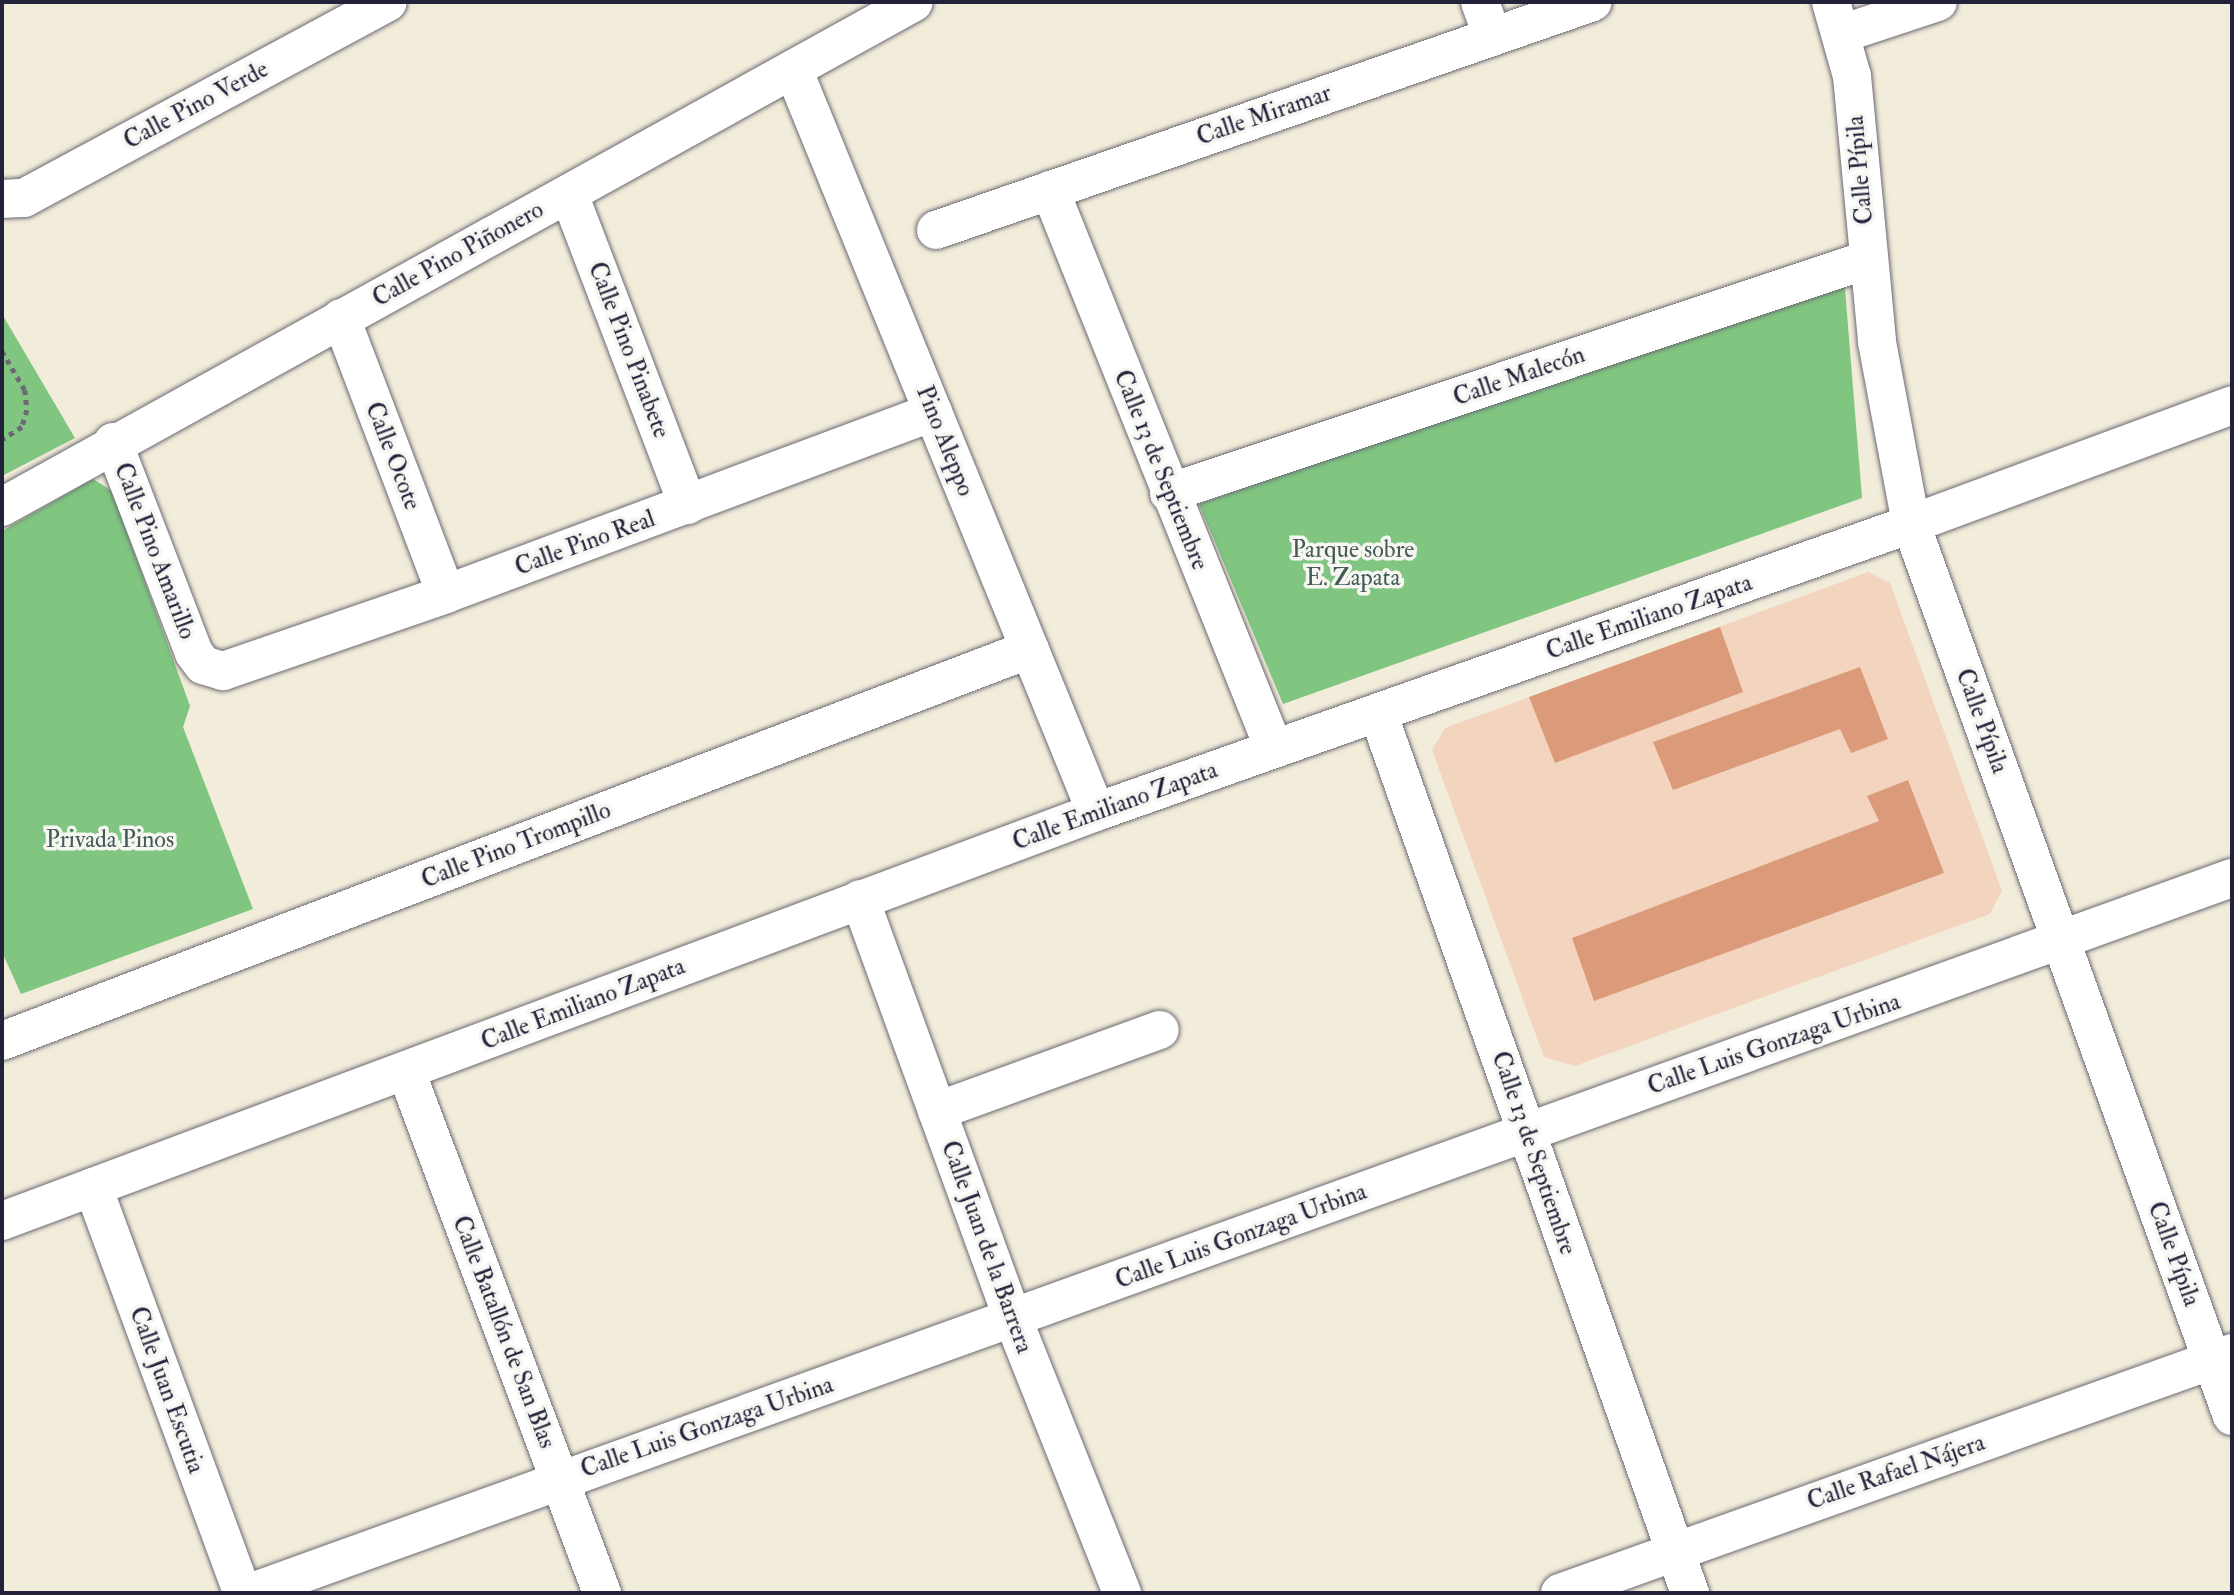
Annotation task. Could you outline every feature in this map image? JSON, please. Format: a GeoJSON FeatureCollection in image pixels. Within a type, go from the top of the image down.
{"type":"FeatureCollection","features":[{"type":"Feature","properties":{"kind":"street","name":"Calle Pino Verde"},"geometry":{"type":"LineString","coordinates":[[2,199],[24,198],[388,2]]}},
{"type":"Feature","properties":{"kind":"street","name":"Calle Pino Piñonero"},"geometry":{"type":"LineString","coordinates":[[2,507],[113,442],[915,2]]}},
{"type":"Feature","properties":{"kind":"street","name":"Calle Miramar"},"geometry":{"type":"LineString","coordinates":[[936,230],[1050,190],[1486,18],[1593,2]]}},
{"type":"Feature","properties":{"kind":"street"},"geometry":{"type":"LineString","coordinates":[[1836,18],[1938,2]]}},
{"type":"Feature","properties":{"kind":"street","name":"Calle Pípila"},"geometry":{"type":"LineString","coordinates":[[1836,18],[1852,76],[1869,259],[1887,405],[1911,524],[2062,942],[2222,1356],[2232,1416]]}},
{"type":"Feature","properties":{"kind":"street","name":"Pino Aleppo"},"geometry":{"type":"LineString","coordinates":[[793,69],[1096,812]]}},
{"type":"Feature","properties":{"kind":"street","name":"Calle 13 de Septiembre"},"geometry":{"type":"LineString","coordinates":[[1050,190],[1169,494],[1274,749]]}},
{"type":"Feature","properties":{"kind":"street","name":"Calle Pino Pinabete"},"geometry":{"type":"LineString","coordinates":[[569,194],[688,505]]}},
{"type":"Feature","properties":{"kind":"street","name":"Calle Malecón"},"geometry":{"type":"LineString","coordinates":[[1169,494],[1869,259]]}},
{"type":"Feature","properties":{"kind":"street","name":"Calle Ocote"},"geometry":{"type":"LineString","coordinates":[[341,318],[446,594]]}},
{"type":"Feature","properties":{"kind":"street","name":"Calle Emiliano Zapata"},"geometry":{"type":"LineString","coordinates":[[2,1221],[1096,812],[1911,524],[2232,405]]}},
{"type":"Feature","properties":{"kind":"street","name":"Calle Pino Real"},"geometry":{"type":"LineString","coordinates":[[235,670],[688,505],[933,412]]}},
{"type":"Feature","properties":{"kind":"street","name":"Calle Pino Amarillo"},"geometry":{"type":"LineString","coordinates":[[113,442],[194,653],[212,669],[235,670]]}},
{"type":"Feature","properties":{"kind":"street","name":"Calle Pino Trompillo"},"geometry":{"type":"LineString","coordinates":[[2,1041],[1030,649]]}},
{"type":"Feature","properties":{"kind":"street","name":"Calle 13 de Septiembre"},"geometry":{"type":"LineString","coordinates":[[1378,713],[1689,1593]]}},
{"type":"Feature","properties":{"kind":"street","name":"Calle Luis Gonzaga Urbina"},"geometry":{"type":"LineString","coordinates":[[249,1593],[1013,1320],[1527,1131],[2062,942],[2232,878]]}},
{"type":"Feature","properties":{"kind":"street","name":"Calle Juan de la Barrera"},"geometry":{"type":"LineString","coordinates":[[860,899],[1013,1320],[1122,1593]]}},
{"type":"Feature","properties":{"kind":"street"},"geometry":{"type":"LineString","coordinates":[[937,1111],[1160,1030]]}},
{"type":"Feature","properties":{"kind":"street","name":"Calle Batallón de San Blas"},"geometry":{"type":"LineString","coordinates":[[406,1071],[602,1593]]}},
{"type":"Feature","properties":{"kind":"street","name":"Calle Juan Escutia"},"geometry":{"type":"LineString","coordinates":[[93,1187],[242,1593]]}},
{"type":"Feature","properties":{"kind":"street","name":"Calle Rafael Nájera"},"geometry":{"type":"LineString","coordinates":[[1560,1593],[2222,1356]]}},
{"type":"Feature","properties":{"kind":"path"},"geometry":{"type":"LineString","coordinates":[[2,351],[25,390],[27,410],[22,428],[2,440]]}},
{"type":"Feature","properties":{"kind":"shaded area"},"geometry":{"type":"Polygon","coordinates":[[[1868,572],[1890,583],[2002,891],[1990,914],[1575,1066],[1544,1057],[1432,750],[1445,728],[1868,572]]]}},
{"type":"Feature","properties":{"kind":"green space","name":"Parque sobre E. Zapata"},"geometry":{"type":"Polygon","coordinates":[[[1844,277],[1862,498],[1283,704],[1199,504],[1844,277]]]}},
{"type":"Feature","properties":{"kind":"green space"},"geometry":{"type":"Polygon","coordinates":[[[2,314],[75,438],[2,476],[2,314]]]}},
{"type":"Feature","properties":{"kind":"green space","name":"Privada Pinos"},"geometry":{"type":"Polygon","coordinates":[[[93,479],[112,491],[190,706],[183,727],[253,909],[21,994],[2,952],[2,531],[93,479]]]}},
{"type":"Feature","properties":{"kind":"building"},"geometry":{"type":"Polygon","coordinates":[[[1720,627],[1743,692],[1555,763],[1529,697],[1720,627]]]}},
{"type":"Feature","properties":{"kind":"building"},"geometry":{"type":"Polygon","coordinates":[[[1860,667],[1888,739],[1851,753],[1840,729],[1673,790],[1653,742],[1860,667]]]}},
{"type":"Feature","properties":{"kind":"building"},"geometry":{"type":"Polygon","coordinates":[[[1908,780],[1944,873],[1594,1001],[1572,938],[1879,821],[1867,796],[1908,780]]]}}]}
